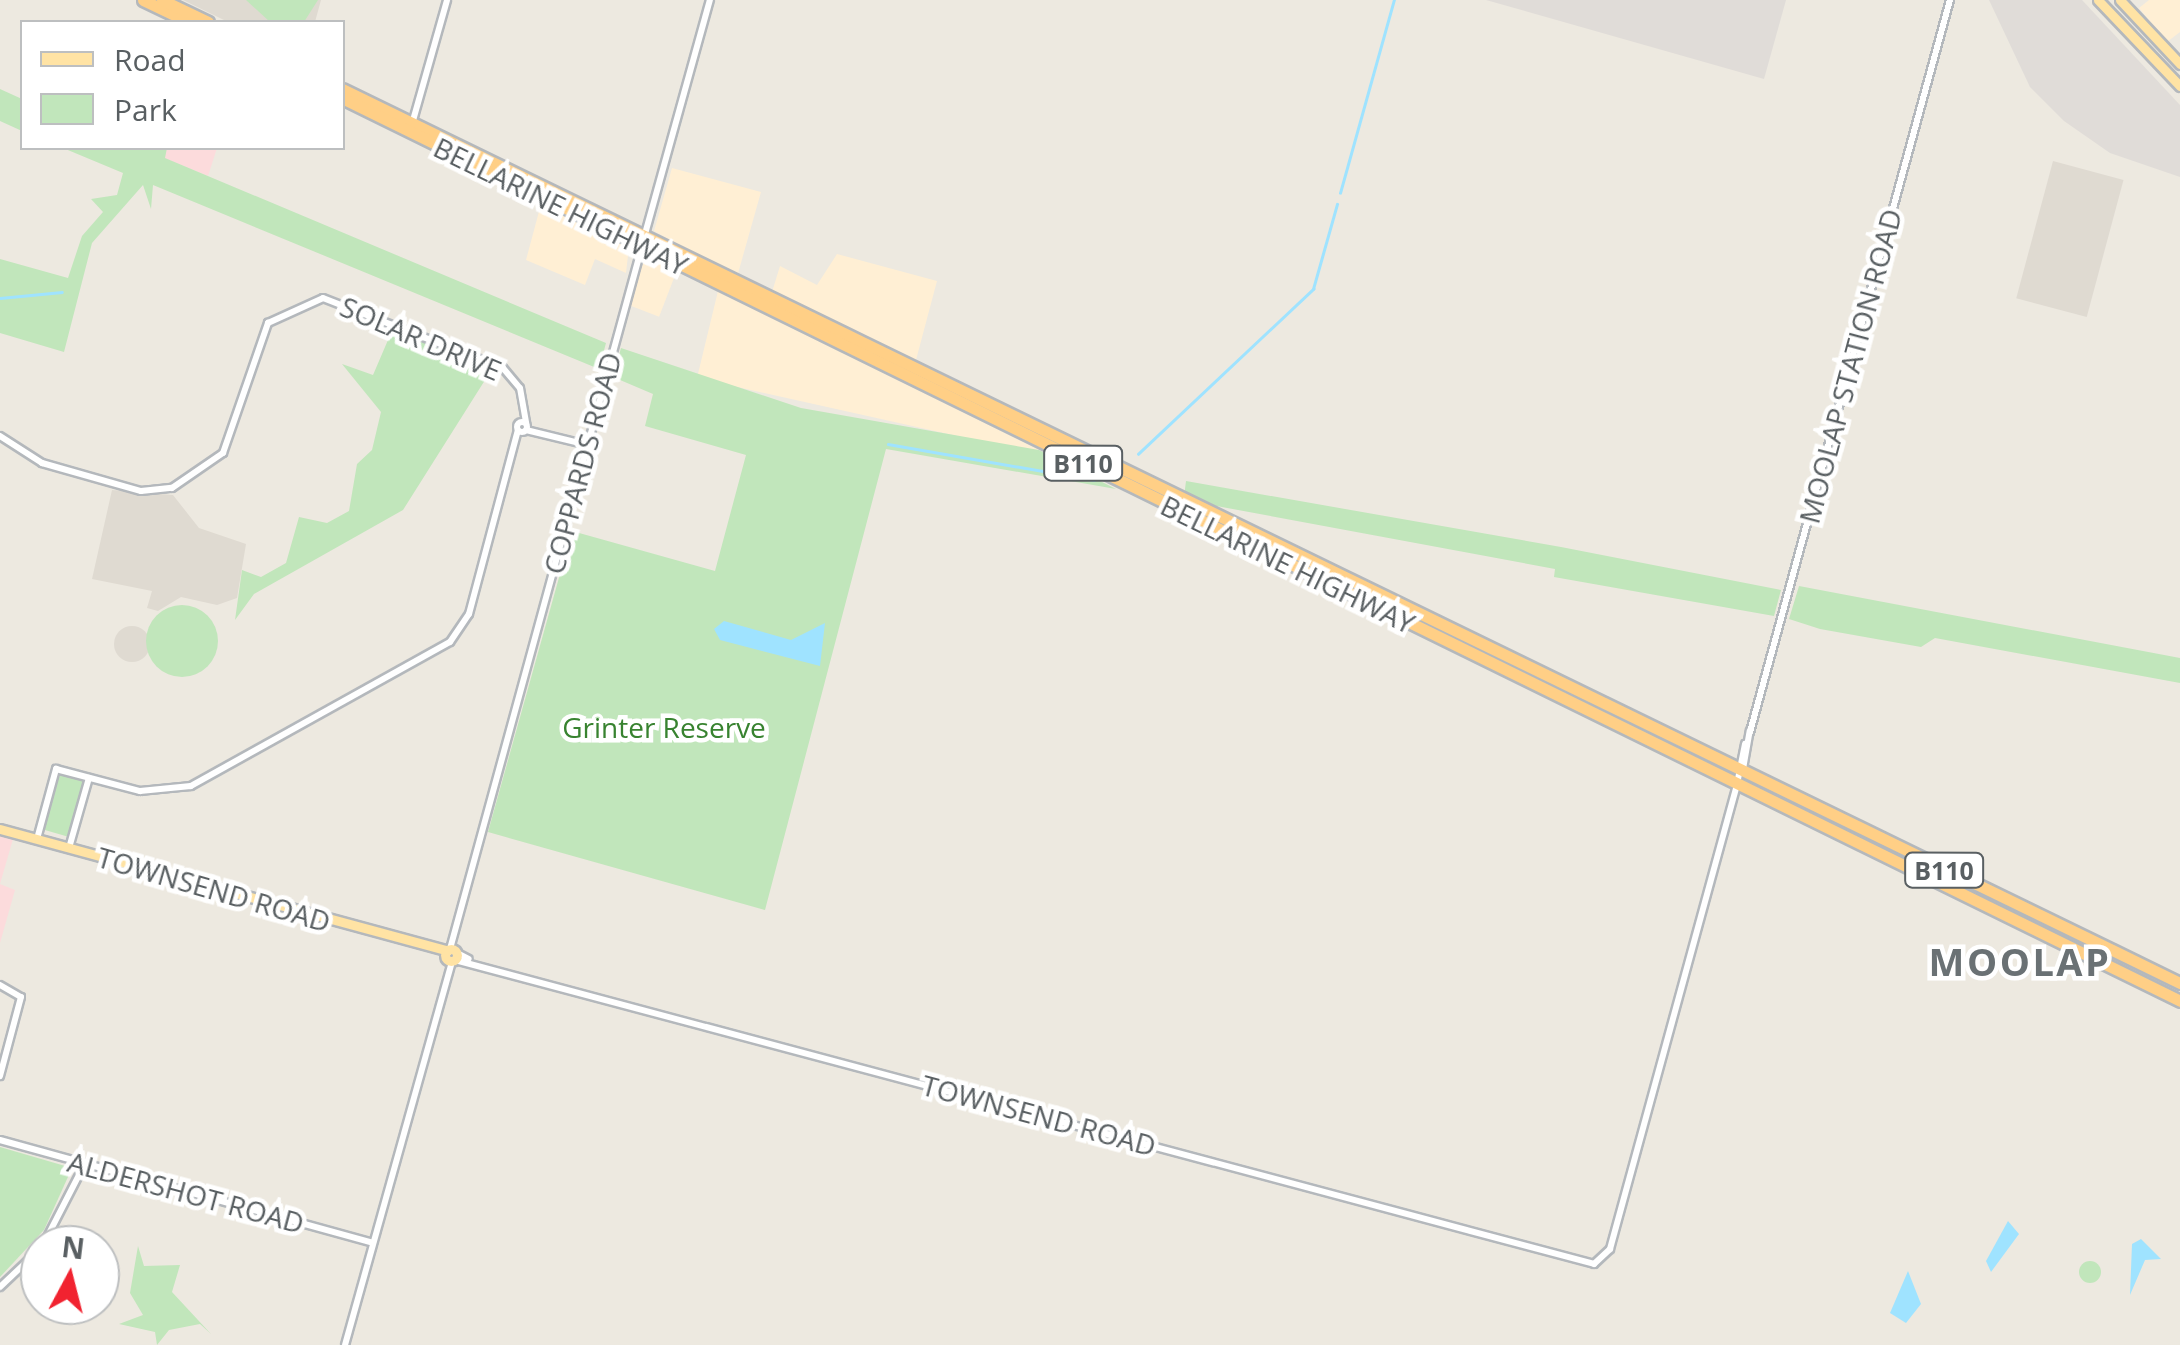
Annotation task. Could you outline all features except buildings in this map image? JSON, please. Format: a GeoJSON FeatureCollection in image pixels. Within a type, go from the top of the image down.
{"type":"FeatureCollection","features":[{"type":"Feature","properties":{"kind":"highway"},"geometry":{"type":"LineString","coordinates":[[143,0],[185,20]]}},
{"type":"Feature","properties":{"kind":"highway"},"geometry":{"type":"LineString","coordinates":[[162,0],[204,20]]}},
{"type":"Feature","properties":{"kind":"highway","name":"BELLARINE HIGHWAY"},"geometry":{"type":"LineString","coordinates":[[345,91],[1087,465],[2180,983]]}},
{"type":"Feature","properties":{"kind":"highway","name":"BELLARINE HIGHWAY"},"geometry":{"type":"LineString","coordinates":[[345,99],[411,127]]}},
{"type":"Feature","properties":{"kind":"highway","name":"BELLARINE HIGHWAY"},"geometry":{"type":"LineString","coordinates":[[643,242],[1713,759],[2180,1001]]}},
{"type":"Feature","properties":{"kind":"highway"},"geometry":{"type":"LineString","coordinates":[[1087,465],[1104,464]]}},
{"type":"Feature","properties":{"kind":"main road"},"geometry":{"type":"LineString","coordinates":[[2098,0],[2180,86]]}},
{"type":"Feature","properties":{"kind":"main road"},"geometry":{"type":"LineString","coordinates":[[2120,0],[2180,64]]}},
{"type":"Feature","properties":{"kind":"main road","name":"TOWNSEND ROAD"},"geometry":{"type":"LineString","coordinates":[[0,829],[451,955]]}},
{"type":"Feature","properties":{"kind":"street"},"geometry":{"type":"LineString","coordinates":[[411,127],[448,0]]}},
{"type":"Feature","properties":{"kind":"street","name":"COPPARDS ROAD"},"geometry":{"type":"LineString","coordinates":[[345,1345],[710,0]]}},
{"type":"Feature","properties":{"kind":"street","name":"MOOLAP STATION ROAD"},"geometry":{"type":"LineString","coordinates":[[1603,1262],[1742,776],[1745,750],[1950,0]]}},
{"type":"Feature","properties":{"kind":"street","name":"SOLAR DRIVE"},"geometry":{"type":"LineString","coordinates":[[0,436],[42,463],[141,491],[172,488],[221,456],[268,323],[323,298],[497,365],[516,382],[524,410],[523,427]]}},
{"type":"Feature","properties":{"kind":"street"},"geometry":{"type":"LineString","coordinates":[[36,839],[56,769],[153,792],[199,783],[446,645],[470,614],[523,427],[588,445]]}},
{"type":"Feature","properties":{"kind":"street"},"geometry":{"type":"LineString","coordinates":[[1713,759],[1745,750],[1742,776]]}},
{"type":"Feature","properties":{"kind":"street"},"geometry":{"type":"LineString","coordinates":[[69,848],[89,778]]}},
{"type":"Feature","properties":{"kind":"street","name":"TOWNSEND ROAD"},"geometry":{"type":"LineString","coordinates":[[451,955],[1603,1262]]}},
{"type":"Feature","properties":{"kind":"street"},"geometry":{"type":"LineString","coordinates":[[0,985],[22,998],[0,1076]]}},
{"type":"Feature","properties":{"kind":"street","name":"ALDERSHOT ROAD"},"geometry":{"type":"LineString","coordinates":[[0,1140],[82,1169],[373,1243]]}},
{"type":"Feature","properties":{"kind":"street"},"geometry":{"type":"LineString","coordinates":[[53,1225],[82,1169]]}},
{"type":"Feature","properties":{"kind":"street"},"geometry":{"type":"LineString","coordinates":[[0,1287],[20,1268]]}},
{"type":"Feature","properties":{"kind":"shaded area"},"geometry":{"type":"Polygon","coordinates":[[[183,0],[321,0],[316,20],[224,20],[183,0]]]}},
{"type":"Feature","properties":{"kind":"shaded area"},"geometry":{"type":"Polygon","coordinates":[[[1486,0],[1786,0],[1764,79],[1486,0]]]}},
{"type":"Feature","properties":{"kind":"shaded area"},"geometry":{"type":"Polygon","coordinates":[[[1989,0],[2082,0],[2180,105],[2180,177],[2110,153],[2064,121],[2030,87],[1989,0]]]}},
{"type":"Feature","properties":{"kind":"shaded area"},"geometry":{"type":"Polygon","coordinates":[[[2149,0],[2180,0],[2180,32],[2167,42],[2139,8],[2149,0]]]}},
{"type":"Feature","properties":{"kind":"shaded area"},"geometry":{"type":"Polygon","coordinates":[[[166,150],[216,150],[208,176],[164,158],[166,150]]]}},
{"type":"Feature","properties":{"kind":"shaded area"},"geometry":{"type":"Polygon","coordinates":[[[2053,161],[2124,180],[2087,317],[2016,298],[2053,161]]]}},
{"type":"Feature","properties":{"kind":"shaded area"},"geometry":{"type":"Polygon","coordinates":[[[672,168],[761,192],[737,277],[654,231],[672,168]]]}},
{"type":"Feature","properties":{"kind":"shaded area"},"geometry":{"type":"Polygon","coordinates":[[[541,204],[629,247],[626,273],[595,259],[585,285],[526,260],[541,204]]]}},
{"type":"Feature","properties":{"kind":"shaded area"},"geometry":{"type":"Polygon","coordinates":[[[837,254],[937,281],[916,360],[772,292],[780,266],[817,285],[837,254]]]}},
{"type":"Feature","properties":{"kind":"shaded area"},"geometry":{"type":"Polygon","coordinates":[[[646,256],[678,268],[659,317],[627,305],[646,256]]]}},
{"type":"Feature","properties":{"kind":"shaded area"},"geometry":{"type":"Polygon","coordinates":[[[718,291],[1039,450],[1038,454],[697,378],[718,291]]]}},
{"type":"Feature","properties":{"kind":"shaded area"},"geometry":{"type":"Polygon","coordinates":[[[112,490],[173,495],[199,528],[246,544],[237,598],[217,605],[181,597],[158,611],[147,608],[152,591],[92,579],[112,490]]]}},
{"type":"Feature","properties":{"kind":"shaded area"},"geometry":{"type":"Polygon","coordinates":[[[132,626],[145,631],[150,644],[145,657],[132,662],[119,657],[114,644],[119,631],[132,626]]]}},
{"type":"Feature","properties":{"kind":"shaded area"},"geometry":{"type":"Polygon","coordinates":[[[0,836],[13,839],[0,884],[0,836]]]}},
{"type":"Feature","properties":{"kind":"shaded area"},"geometry":{"type":"Polygon","coordinates":[[[0,884],[15,890],[0,943],[0,884]]]}},
{"type":"Feature","properties":{"kind":"green space"},"geometry":{"type":"Polygon","coordinates":[[[246,0],[318,0],[305,20],[268,20],[246,0]]]}},
{"type":"Feature","properties":{"kind":"green space"},"geometry":{"type":"Polygon","coordinates":[[[0,89],[20,98],[20,130],[0,121],[0,89]]]}},
{"type":"Feature","properties":{"kind":"green space"},"geometry":{"type":"Polygon","coordinates":[[[68,150],[167,150],[165,158],[606,343],[599,369],[153,185],[151,209],[143,185],[92,243],[64,352],[0,333],[0,259],[68,278],[82,236],[103,212],[91,199],[117,195],[123,173],[68,150]]]}},
{"type":"Feature","properties":{"kind":"green space"},"geometry":{"type":"Polygon","coordinates":[[[394,326],[492,369],[403,510],[254,594],[235,620],[242,570],[261,577],[286,563],[299,517],[327,523],[349,511],[357,464],[372,450],[381,412],[342,364],[373,375],[394,326]]]}},
{"type":"Feature","properties":{"kind":"green space","name":"Grinter Reserve"},"geometry":{"type":"Polygon","coordinates":[[[621,348],[801,408],[1039,450],[1116,489],[886,449],[765,910],[488,832],[572,531],[715,571],[746,455],[645,426],[653,394],[613,377],[621,348]]]}},
{"type":"Feature","properties":{"kind":"green space"},"geometry":{"type":"Polygon","coordinates":[[[1186,481],[1781,590],[1774,616],[1554,577],[1555,569],[1195,502],[1184,497],[1186,481]]]}},
{"type":"Feature","properties":{"kind":"green space"},"geometry":{"type":"Polygon","coordinates":[[[1799,586],[2180,658],[2180,683],[1935,638],[1921,647],[1820,629],[1789,619],[1799,586]]]}},
{"type":"Feature","properties":{"kind":"green space"},"geometry":{"type":"Polygon","coordinates":[[[182,605],[207,616],[218,641],[207,666],[182,677],[157,666],[146,641],[157,616],[182,605]]]}},
{"type":"Feature","properties":{"kind":"green space"},"geometry":{"type":"Polygon","coordinates":[[[60,774],[85,781],[69,837],[44,830],[60,774]]]}},
{"type":"Feature","properties":{"kind":"green space"},"geometry":{"type":"Polygon","coordinates":[[[0,1147],[72,1168],[46,1225],[20,1225],[20,1256],[0,1277],[0,1147]]]}},
{"type":"Feature","properties":{"kind":"green space"},"geometry":{"type":"Polygon","coordinates":[[[138,1246],[144,1266],[180,1265],[172,1292],[211,1334],[200,1324],[169,1330],[157,1345],[155,1332],[120,1324],[143,1315],[130,1293],[138,1246]]]}},
{"type":"Feature","properties":{"kind":"green space"},"geometry":{"type":"Polygon","coordinates":[[[2090,1261],[2098,1264],[2098,1280],[2090,1283],[2082,1280],[2079,1272],[2082,1264],[2090,1261]]]}},
{"type":"Feature","properties":{"kind":"water"},"geometry":{"type":"Polygon","coordinates":[[[724,621],[791,640],[825,623],[820,666],[720,640],[714,629],[724,621]]]}},
{"type":"Feature","properties":{"kind":"water"},"geometry":{"type":"Polygon","coordinates":[[[2008,1221],[2019,1234],[1991,1272],[1986,1261],[2008,1221]]]}},
{"type":"Feature","properties":{"kind":"water"},"geometry":{"type":"Polygon","coordinates":[[[2141,1239],[2161,1259],[2145,1260],[2130,1295],[2132,1244],[2141,1239]]]}},
{"type":"Feature","properties":{"kind":"water"},"geometry":{"type":"Polygon","coordinates":[[[1908,1271],[1921,1304],[1906,1323],[1890,1313],[1908,1271]]]}},
{"type":"Feature","properties":{"kind":"waterway"},"geometry":{"type":"LineString","coordinates":[[1340,193],[1394,0]]}},
{"type":"Feature","properties":{"kind":"waterway"},"geometry":{"type":"LineString","coordinates":[[1138,454],[1313,289],[1337,204]]}},
{"type":"Feature","properties":{"kind":"waterway"},"geometry":{"type":"LineString","coordinates":[[0,298],[62,292]]}},
{"type":"Feature","properties":{"kind":"waterway"},"geometry":{"type":"LineString","coordinates":[[888,444],[1094,480]]}},
{"type":"Feature","properties":{"kind":"district","name":"MOOLAP"},"geometry":{"type":"Point","coordinates":[2020,962]}}]}
